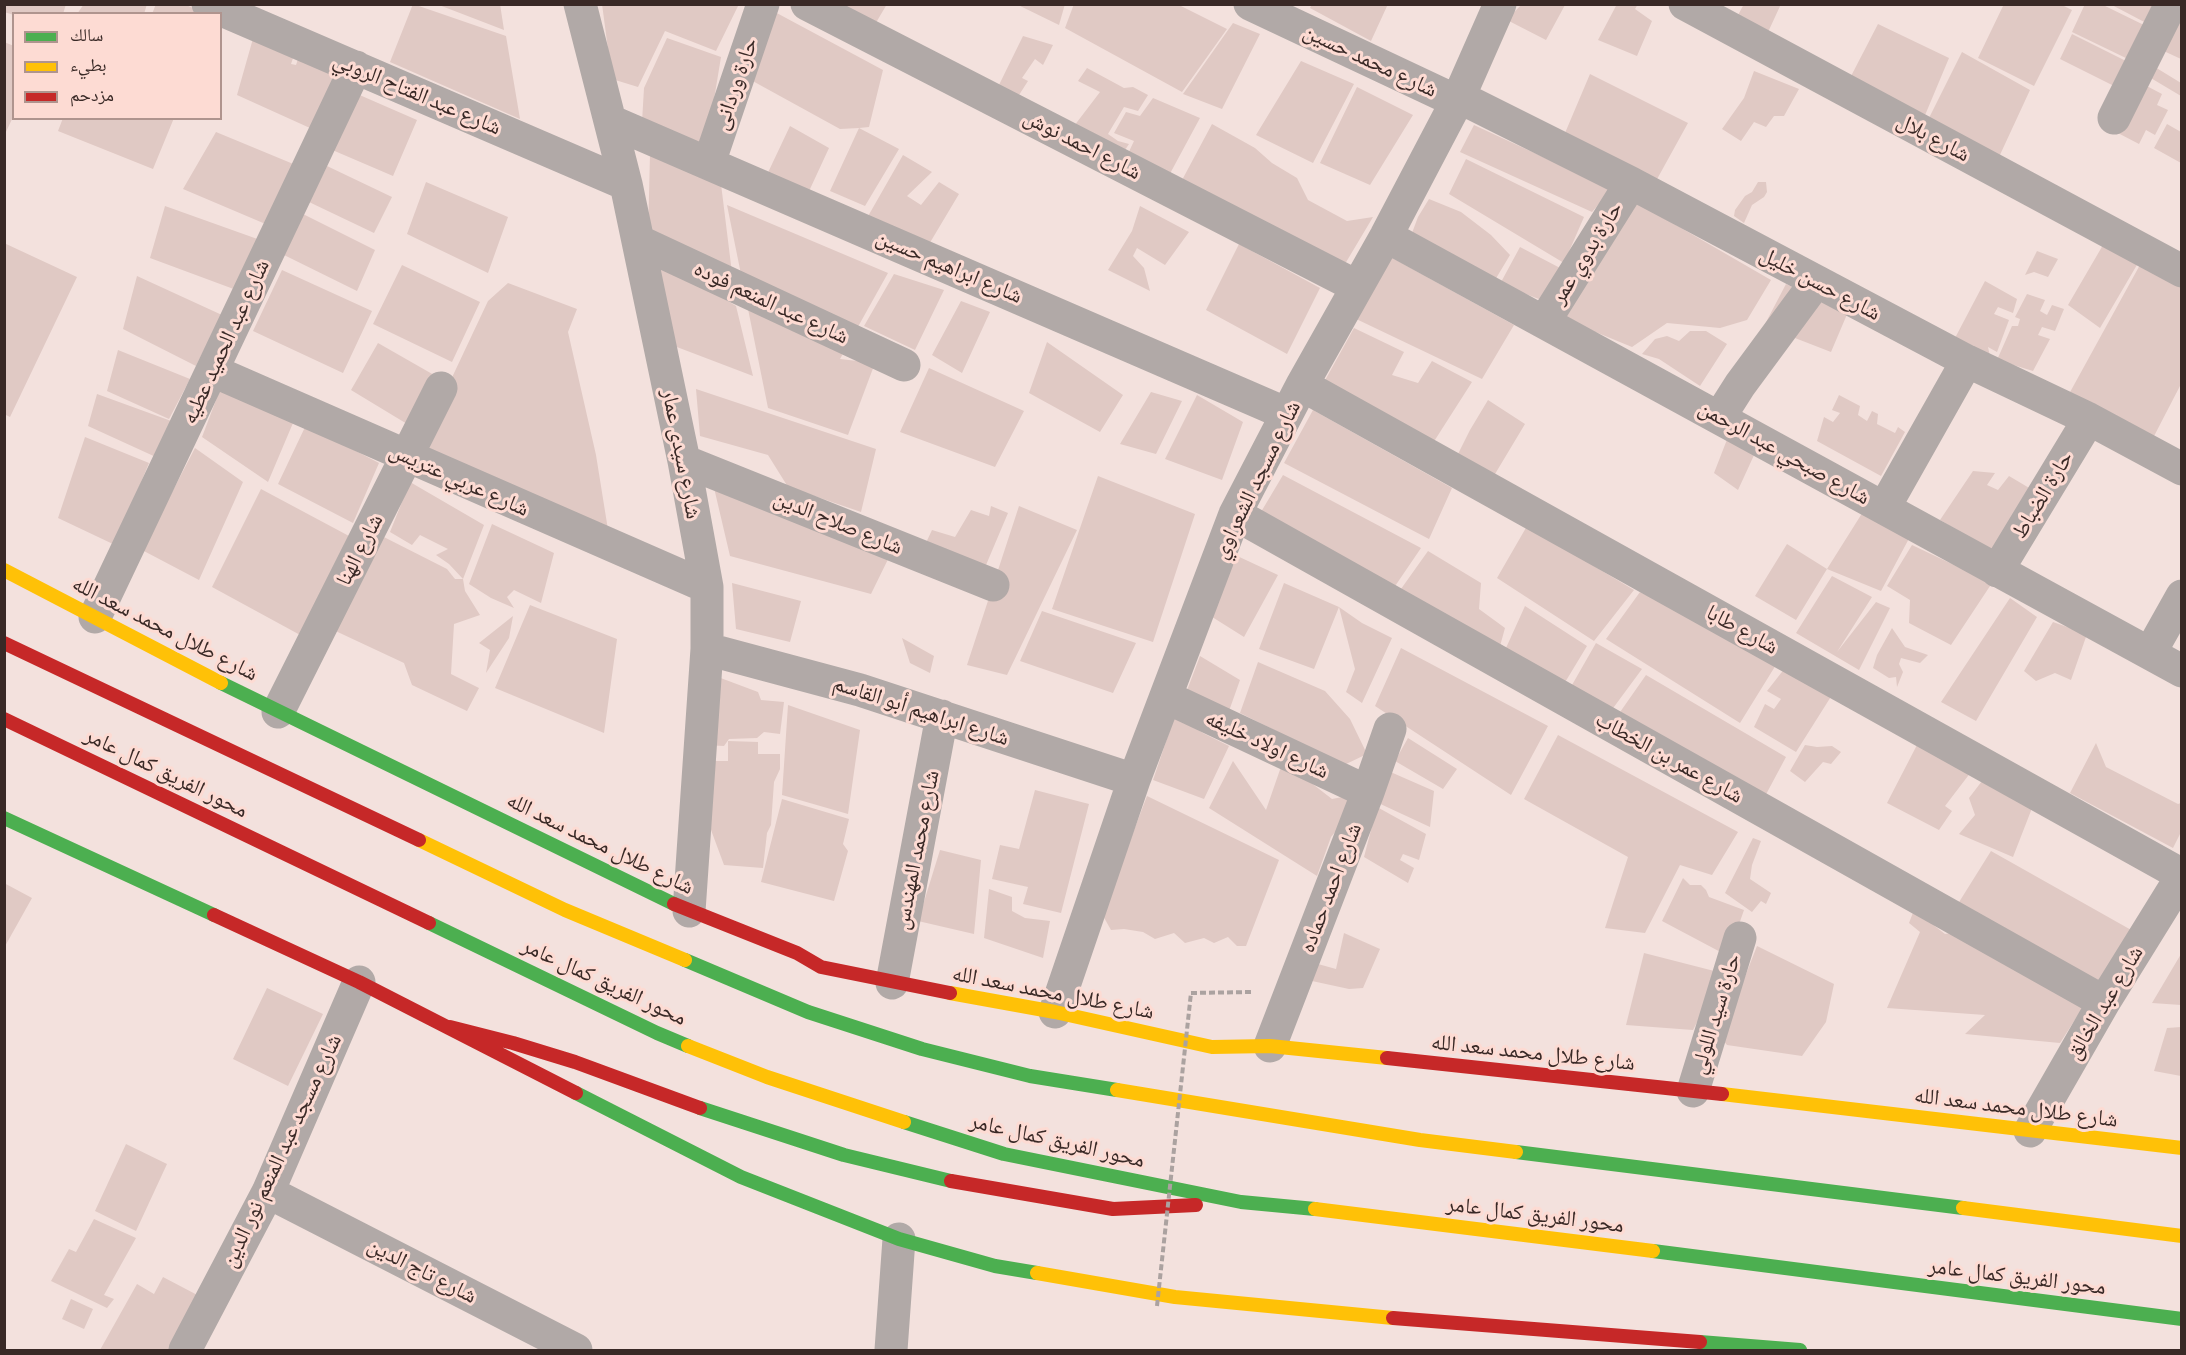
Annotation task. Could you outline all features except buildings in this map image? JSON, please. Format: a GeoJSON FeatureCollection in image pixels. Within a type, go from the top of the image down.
{"type":"FeatureCollection","features":[{"type":"Feature","properties":{"kind":"main road","name":"شارع طلال محمد سعد الله"},"geometry":{"type":"LineString","coordinates":[[4,570],[278,712],[689,911],[797,953],[821,967],[892,983],[1055,1012],[1212,1047],[1270,1046],[1693,1091],[2181,1148]]}},
{"type":"Feature","properties":{"kind":"main road","name":"محور الفريق كمال عامر"},"geometry":{"type":"LineString","coordinates":[[4,643],[565,910],[808,1012],[922,1049],[1030,1076],[1420,1140],[2181,1236]]}},
{"type":"Feature","properties":{"kind":"main road","name":"محور الفريق كمال عامر"},"geometry":{"type":"LineString","coordinates":[[4,719],[657,1033],[767,1077],[1004,1154],[1242,1202],[1374,1215],[2181,1319]]}},
{"type":"Feature","properties":{"kind":"main road"},"geometry":{"type":"LineString","coordinates":[[4,818],[359,982],[741,1177],[899,1239],[995,1266],[1175,1298],[1368,1316],[1800,1350]]}},
{"type":"Feature","properties":{"kind":"main road"},"geometry":{"type":"LineString","coordinates":[[450,1028],[513,1043],[575,1062],[705,1110],[844,1155],[985,1188],[1113,1209],[1242,1202]]}},
{"type":"Feature","properties":{"kind":"street","name":"شارع عبد الفتاح الروبي"},"geometry":{"type":"LineString","coordinates":[[208,4],[250,13],[356,67],[626,184]]}},
{"type":"Feature","properties":{"kind":"street","name":"شارع سيدى عمار"},"geometry":{"type":"LineString","coordinates":[[579,4],[626,184],[684,461],[706,587],[707,648],[689,911]]}},
{"type":"Feature","properties":{"kind":"street","name":"حارة وردانى"},"geometry":{"type":"LineString","coordinates":[[709,163],[763,4]]}},
{"type":"Feature","properties":{"kind":"street","name":"شارع احمد نوش"},"geometry":{"type":"LineString","coordinates":[[807,4],[1356,286]]}},
{"type":"Feature","properties":{"kind":"street","name":"شارع محمد حسين"},"geometry":{"type":"LineString","coordinates":[[1250,4],[1458,99]]}},
{"type":"Feature","properties":{"kind":"street","name":"شارع مسجد الشعراوي"},"geometry":{"type":"LineString","coordinates":[[1055,1012],[1134,780],[1235,514],[1302,385],[1386,236],[1458,99],[1500,4]]}},
{"type":"Feature","properties":{"kind":"street","name":"شارع بلال"},"geometry":{"type":"LineString","coordinates":[[1685,4],[2181,271]]}},
{"type":"Feature","properties":{"kind":"street"},"geometry":{"type":"LineString","coordinates":[[2114,118],[2171,4]]}},
{"type":"Feature","properties":{"kind":"street","name":"شارع عبد الحميد عطيه"},"geometry":{"type":"LineString","coordinates":[[95,617],[356,67]]}},
{"type":"Feature","properties":{"kind":"street","name":"شارع حسن خليل"},"geometry":{"type":"LineString","coordinates":[[1458,99],[1631,183],[1967,361],[2088,419],[2181,469]]}},
{"type":"Feature","properties":{"kind":"street","name":"شارع ابراهيم حسين"},"geometry":{"type":"LineString","coordinates":[[610,121],[1287,414]]}},
{"type":"Feature","properties":{"kind":"street","name":"حارة بدوي عمر"},"geometry":{"type":"LineString","coordinates":[[1544,322],[1631,183]]}},
{"type":"Feature","properties":{"kind":"street","name":"شارع صبحي عبد الرحمن"},"geometry":{"type":"LineString","coordinates":[[1386,236],[2181,671]]}},
{"type":"Feature","properties":{"kind":"street","name":"شارع عبد المنعم فوده"},"geometry":{"type":"LineString","coordinates":[[638,241],[904,365]]}},
{"type":"Feature","properties":{"kind":"street"},"geometry":{"type":"LineString","coordinates":[[1719,418],[1740,385],[1816,282]]}},
{"type":"Feature","properties":{"kind":"street"},"geometry":{"type":"LineString","coordinates":[[1884,508],[1967,361]]}},
{"type":"Feature","properties":{"kind":"street","name":"شارع عربي عتريس"},"geometry":{"type":"LineString","coordinates":[[213,371],[706,587]]}},
{"type":"Feature","properties":{"kind":"street","name":"شارع طابا"},"geometry":{"type":"LineString","coordinates":[[1302,385],[2181,875]]}},
{"type":"Feature","properties":{"kind":"street","name":"شارع الهنا"},"geometry":{"type":"LineString","coordinates":[[278,712],[441,388]]}},
{"type":"Feature","properties":{"kind":"street","name":"حارة الضباط"},"geometry":{"type":"LineString","coordinates":[[1997,571],[2088,419]]}},
{"type":"Feature","properties":{"kind":"street","name":"شارع صلاح الدين"},"geometry":{"type":"LineString","coordinates":[[684,461],[993,585]]}},
{"type":"Feature","properties":{"kind":"street","name":"شارع عمر بن الخطاب"},"geometry":{"type":"LineString","coordinates":[[1235,514],[2104,1002]]}},
{"type":"Feature","properties":{"kind":"street"},"geometry":{"type":"LineString","coordinates":[[2150,653],[2181,596]]}},
{"type":"Feature","properties":{"kind":"street","name":"شارع ابراهيم أبو القاسم"},"geometry":{"type":"LineString","coordinates":[[707,648],[860,690],[1134,780]]}},
{"type":"Feature","properties":{"kind":"street","name":"شارع اولاد خليفه"},"geometry":{"type":"LineString","coordinates":[[1166,697],[1368,792]]}},
{"type":"Feature","properties":{"kind":"street","name":"شارع محمد المهندس"},"geometry":{"type":"LineString","coordinates":[[892,983],[942,716]]}},
{"type":"Feature","properties":{"kind":"street","name":"شارع احمد حماده"},"geometry":{"type":"LineString","coordinates":[[1270,1046],[1390,729]]}},
{"type":"Feature","properties":{"kind":"street","name":"شارع عبد الخالق"},"geometry":{"type":"LineString","coordinates":[[2030,1131],[2104,1002],[2181,875]]}},
{"type":"Feature","properties":{"kind":"street","name":"حارة سيد اللولي"},"geometry":{"type":"LineString","coordinates":[[1693,1091],[1740,938]]}},
{"type":"Feature","properties":{"kind":"street","name":"شارع مسجد عبد المنعم نور الدين"},"geometry":{"type":"LineString","coordinates":[[185,1350],[268,1192],[359,982]]}},
{"type":"Feature","properties":{"kind":"street","name":"شارع تاج الدين"},"geometry":{"type":"LineString","coordinates":[[268,1192],[576,1350]]}},
{"type":"Feature","properties":{"kind":"street"},"geometry":{"type":"LineString","coordinates":[[891,1350],[899,1239]]}},
{"type":"Feature","properties":{"kind":"path"},"geometry":{"type":"LineString","coordinates":[[1157,1306],[1191,993],[1256,991]]}},
{"type":"Feature","properties":{"kind":"traffic: fast"},"geometry":{"type":"LineString","coordinates":[[221,683],[674,904]]}},
{"type":"Feature","properties":{"kind":"traffic: fast"},"geometry":{"type":"LineString","coordinates":[[4,818],[214,915]]}},
{"type":"Feature","properties":{"kind":"traffic: fast"},"geometry":{"type":"LineString","coordinates":[[429,923],[688,1046]]}},
{"type":"Feature","properties":{"kind":"traffic: fast"},"geometry":{"type":"LineString","coordinates":[[685,960],[808,1012],[922,1049],[1030,1076],[1117,1090]]}},
{"type":"Feature","properties":{"kind":"traffic: fast"},"geometry":{"type":"LineString","coordinates":[[576,1093],[741,1177],[899,1239],[995,1266],[1037,1273]]}},
{"type":"Feature","properties":{"kind":"traffic: fast"},"geometry":{"type":"LineString","coordinates":[[700,1108],[844,1155],[951,1181]]}},
{"type":"Feature","properties":{"kind":"traffic: fast"},"geometry":{"type":"LineString","coordinates":[[904,1122],[1004,1154],[1241,1202],[1315,1209]]}},
{"type":"Feature","properties":{"kind":"traffic: fast"},"geometry":{"type":"LineString","coordinates":[[1516,1152],[1963,1208]]}},
{"type":"Feature","properties":{"kind":"traffic: fast"},"geometry":{"type":"LineString","coordinates":[[1653,1251],[2182,1319]]}},
{"type":"Feature","properties":{"kind":"traffic: fast"},"geometry":{"type":"LineString","coordinates":[[1700,1342],[1800,1350]]}},
{"type":"Feature","properties":{"kind":"traffic: slow"},"geometry":{"type":"LineString","coordinates":[[4,570],[221,683]]}},
{"type":"Feature","properties":{"kind":"traffic: slow"},"geometry":{"type":"LineString","coordinates":[[419,840],[565,910],[685,960]]}},
{"type":"Feature","properties":{"kind":"traffic: slow"},"geometry":{"type":"LineString","coordinates":[[950,993],[1055,1012],[1212,1047],[1270,1046],[1387,1058]]}},
{"type":"Feature","properties":{"kind":"traffic: slow"},"geometry":{"type":"LineString","coordinates":[[688,1046],[767,1077],[904,1122]]}},
{"type":"Feature","properties":{"kind":"traffic: slow"},"geometry":{"type":"LineString","coordinates":[[1117,1090],[1420,1140],[1516,1152]]}},
{"type":"Feature","properties":{"kind":"traffic: slow"},"geometry":{"type":"LineString","coordinates":[[1722,1094],[2182,1148]]}},
{"type":"Feature","properties":{"kind":"traffic: slow"},"geometry":{"type":"LineString","coordinates":[[1963,1208],[2182,1236]]}},
{"type":"Feature","properties":{"kind":"traffic: slow"},"geometry":{"type":"LineString","coordinates":[[1315,1209],[1653,1251]]}},
{"type":"Feature","properties":{"kind":"traffic: slow"},"geometry":{"type":"LineString","coordinates":[[1037,1273],[1175,1297],[1393,1318]]}},
{"type":"Feature","properties":{"kind":"traffic: jam"},"geometry":{"type":"LineString","coordinates":[[4,643],[419,840]]}},
{"type":"Feature","properties":{"kind":"traffic: jam"},"geometry":{"type":"LineString","coordinates":[[4,719],[429,923]]}},
{"type":"Feature","properties":{"kind":"traffic: jam"},"geometry":{"type":"LineString","coordinates":[[674,904],[797,953],[821,967],[950,993]]}},
{"type":"Feature","properties":{"kind":"traffic: jam"},"geometry":{"type":"LineString","coordinates":[[214,915],[359,982],[576,1093]]}},
{"type":"Feature","properties":{"kind":"traffic: jam"},"geometry":{"type":"LineString","coordinates":[[450,1027],[575,1062],[700,1108]]}},
{"type":"Feature","properties":{"kind":"traffic: jam"},"geometry":{"type":"LineString","coordinates":[[1387,1058],[1722,1094]]}},
{"type":"Feature","properties":{"kind":"traffic: jam"},"geometry":{"type":"LineString","coordinates":[[951,1181],[1113,1209],[1196,1205]]}},
{"type":"Feature","properties":{"kind":"traffic: jam"},"geometry":{"type":"LineString","coordinates":[[1393,1318],[1700,1342]]}}]}
